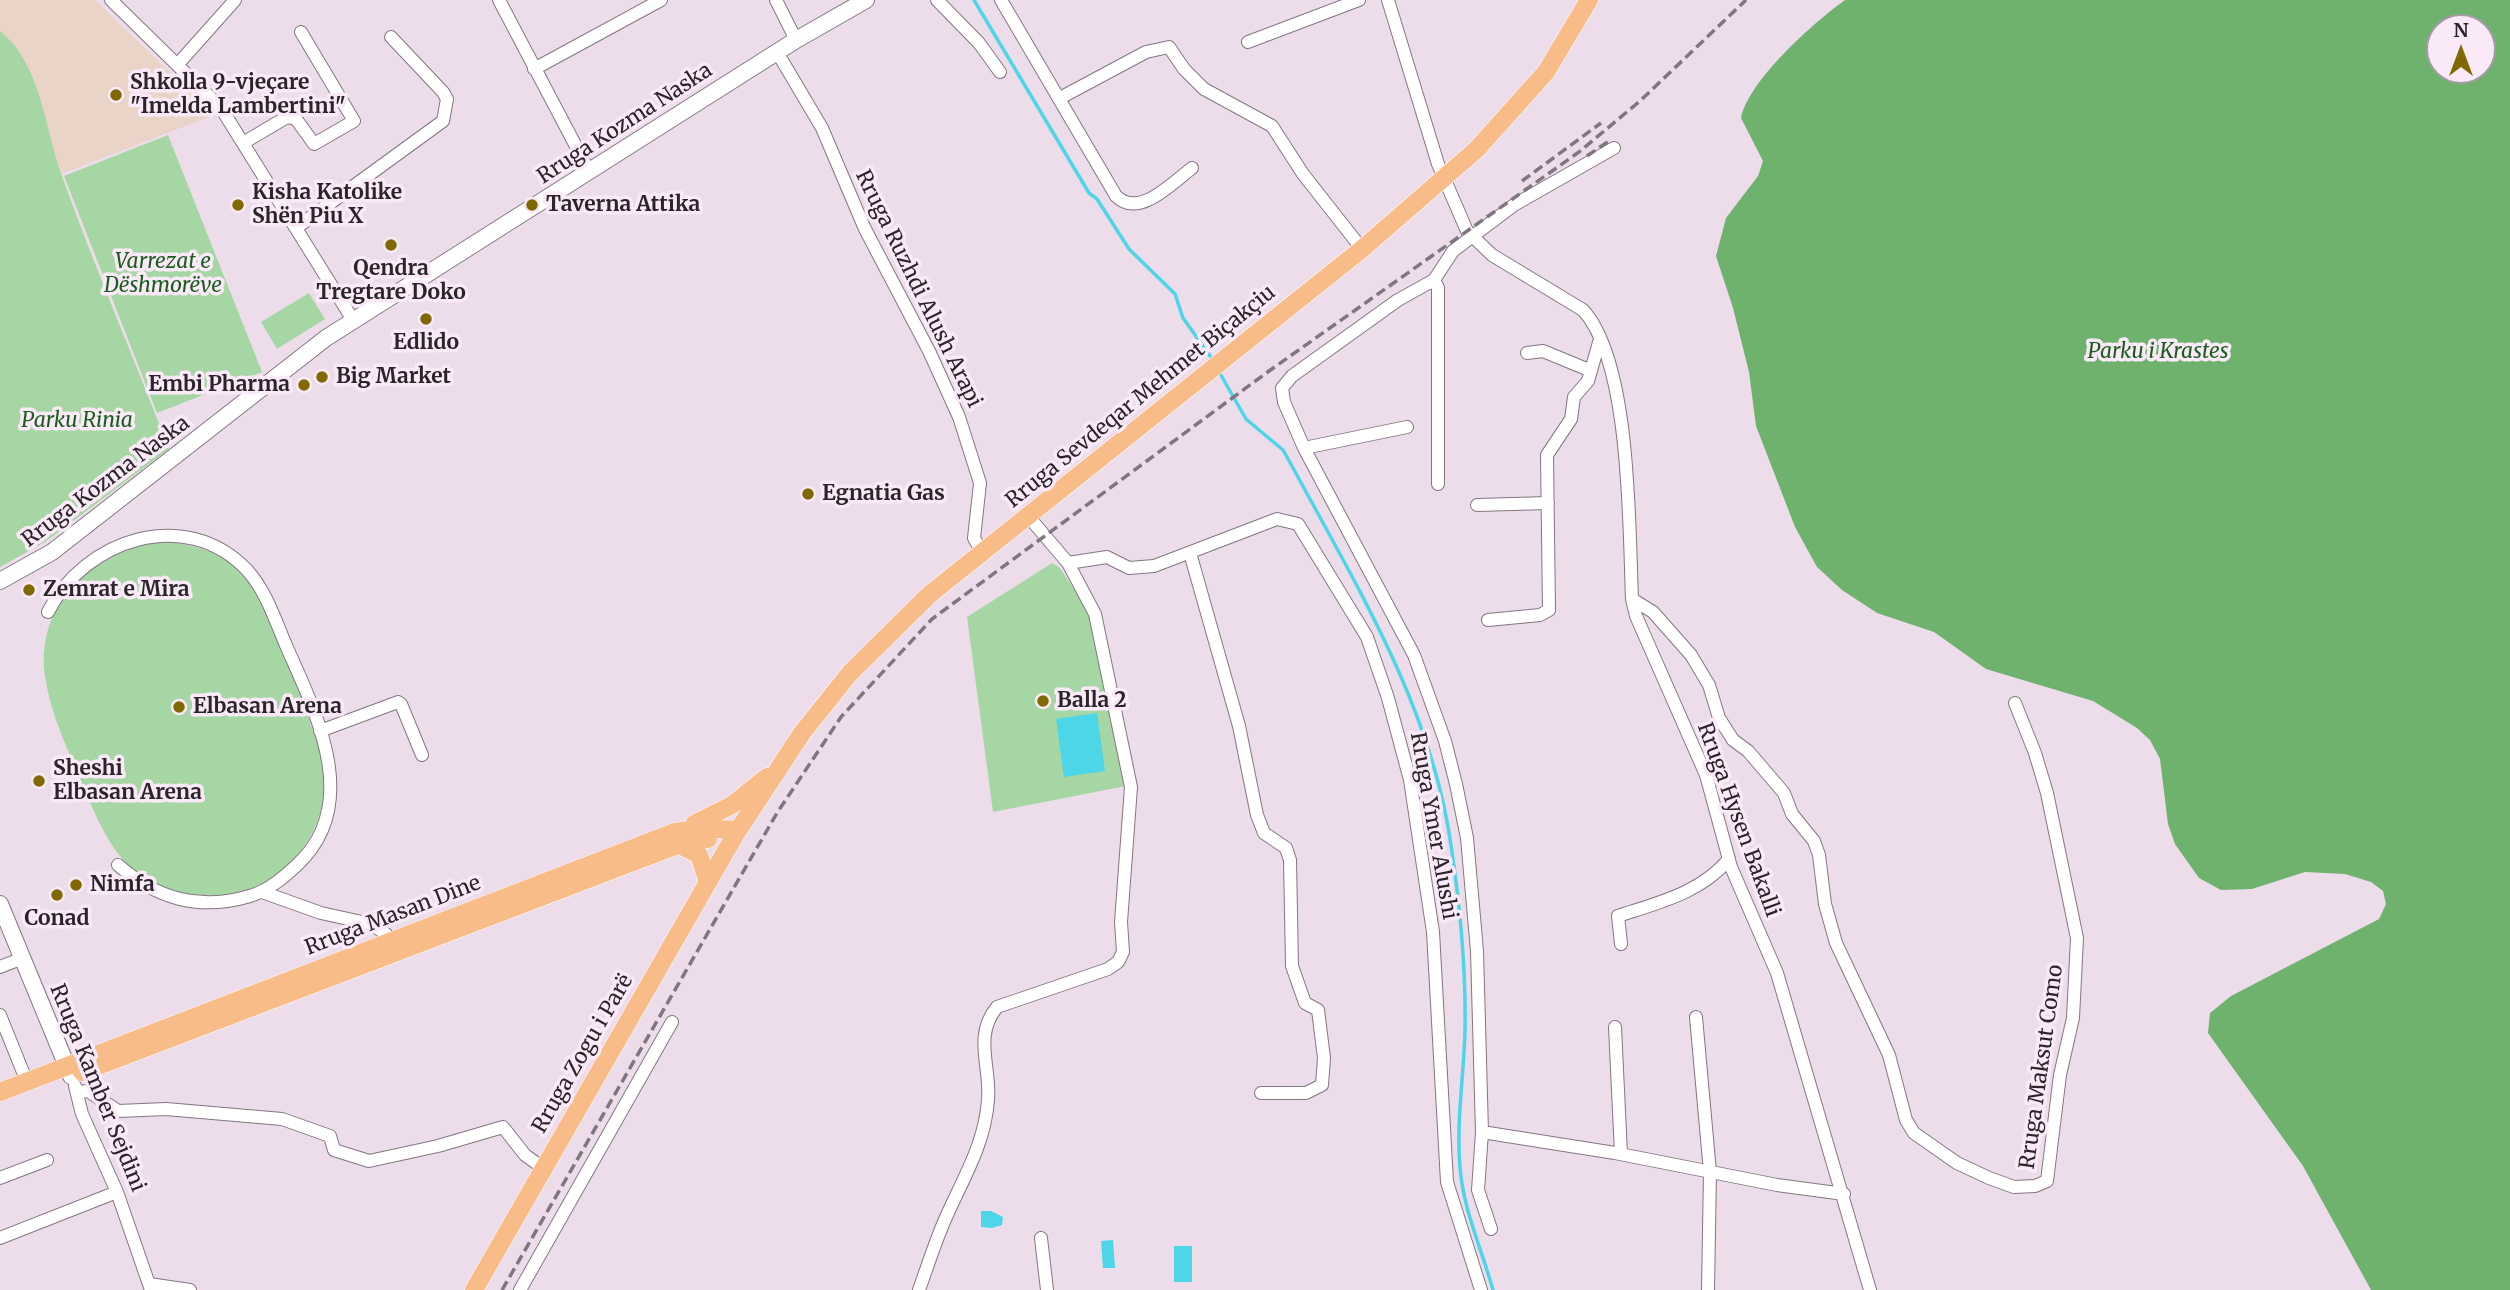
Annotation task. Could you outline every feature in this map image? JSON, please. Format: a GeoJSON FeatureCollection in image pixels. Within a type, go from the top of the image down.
{"type":"FeatureCollection","features":[{"type":"Feature","properties":{"kind":"main road","name":"Rruga Kozma Naska"},"geometry":{"type":"LineString","coordinates":[[0,581],[52,552],[353,320],[796,40],[866,0]]}},
{"type":"Feature","properties":{"kind":"main road","name":"Rruga Sevdeqar Mehmet Biçakçiu"},"geometry":{"type":"LineString","coordinates":[[735,835],[823,705],[875,646],[930,594],[1362,249],[1443,180],[1477,149],[1546,72],[1589,0]]}},
{"type":"Feature","properties":{"kind":"main road"},"geometry":{"type":"LineString","coordinates":[[708,882],[699,855],[678,838],[720,812],[776,771]]}},
{"type":"Feature","properties":{"kind":"main road","name":"Rruga Masan Dine"},"geometry":{"type":"LineString","coordinates":[[72,1078],[389,941],[678,838],[735,835]]}},
{"type":"Feature","properties":{"kind":"main road","name":"Rruga Zogu i Parë"},"geometry":{"type":"LineString","coordinates":[[474,1290],[735,835]]}},
{"type":"Feature","properties":{"kind":"main road","name":"Rruga Masan Dine"},"geometry":{"type":"LineString","coordinates":[[72,1078],[678,838]]}},
{"type":"Feature","properties":{"kind":"main road","name":"Rruga Kamber Sejdini"},"geometry":{"type":"LineString","coordinates":[[0,904],[72,1078]]}},
{"type":"Feature","properties":{"kind":"main road"},"geometry":{"type":"LineString","coordinates":[[0,1092],[27,1082],[72,1078]]}},
{"type":"Feature","properties":{"kind":"main road"},"geometry":{"type":"LineString","coordinates":[[0,1104],[72,1078]]}},
{"type":"Feature","properties":{"kind":"street"},"geometry":{"type":"LineString","coordinates":[[111,0],[221,108],[353,320]]}},
{"type":"Feature","properties":{"kind":"street"},"geometry":{"type":"LineString","coordinates":[[178,64],[235,0]]}},
{"type":"Feature","properties":{"kind":"street"},"geometry":{"type":"LineString","coordinates":[[499,0],[589,171]]}},
{"type":"Feature","properties":{"kind":"street"},"geometry":{"type":"LineString","coordinates":[[534,69],[661,0]]}},
{"type":"Feature","properties":{"kind":"street"},"geometry":{"type":"LineString","coordinates":[[776,0],[796,40]]}},
{"type":"Feature","properties":{"kind":"street"},"geometry":{"type":"LineString","coordinates":[[937,0],[979,43],[1000,72]]}},
{"type":"Feature","properties":{"kind":"street"},"geometry":{"type":"LineString","coordinates":[[1001,0],[1116,196],[1123,203],[1135,206],[1147,201],[1192,168]]}},
{"type":"Feature","properties":{"kind":"street"},"geometry":{"type":"LineString","coordinates":[[1248,42],[1359,0]]}},
{"type":"Feature","properties":{"kind":"street","name":"Rruga Hysen Bakalli"},"geometry":{"type":"LineString","coordinates":[[1388,0],[1443,180],[1463,224],[1473,238],[1492,255],[1583,310],[1592,320],[1600,337],[1625,440],[1632,599],[1644,637],[1706,775],[1728,859],[1777,973],[1870,1290]]}},
{"type":"Feature","properties":{"kind":"street"},"geometry":{"type":"LineString","coordinates":[[243,143],[287,117],[296,120],[314,144],[354,121],[301,32]]}},
{"type":"Feature","properties":{"kind":"street"},"geometry":{"type":"LineString","coordinates":[[296,228],[443,121],[447,99],[443,92],[391,37]]}},
{"type":"Feature","properties":{"kind":"street"},"geometry":{"type":"LineString","coordinates":[[1060,98],[1146,52],[1169,47],[1184,69],[1204,89],[1272,126],[1303,174],[1362,249]]}},
{"type":"Feature","properties":{"kind":"street","name":"Rruga Ruzhdi Alush Arapi"},"geometry":{"type":"LineString","coordinates":[[777,52],[822,128],[865,229],[929,351],[959,417],[980,482],[974,538],[982,552]]}},
{"type":"Feature","properties":{"kind":"street"},"geometry":{"type":"LineString","coordinates":[[1491,1229],[1478,1190],[1482,1132],[1474,911],[1467,838],[1453,773],[1414,655],[1304,448],[1284,402],[1284,383],[1398,300],[1434,280],[1453,251],[1514,205],[1614,148]]}},
{"type":"Feature","properties":{"kind":"street"},"geometry":{"type":"LineString","coordinates":[[1434,280],[1438,288],[1438,484]]}},
{"type":"Feature","properties":{"kind":"street"},"geometry":{"type":"LineString","coordinates":[[1488,620],[1541,615],[1549,610],[1547,454],[1571,419],[1574,397],[1588,381],[1600,337]]}},
{"type":"Feature","properties":{"kind":"street"},"geometry":{"type":"LineString","coordinates":[[1527,353],[1544,351],[1589,370]]}},
{"type":"Feature","properties":{"kind":"street"},"geometry":{"type":"LineString","coordinates":[[1304,448],[1407,428]]}},
{"type":"Feature","properties":{"kind":"street"},"geometry":{"type":"LineString","coordinates":[[1477,505],[1548,503]]}},
{"type":"Feature","properties":{"kind":"street"},"geometry":{"type":"LineString","coordinates":[[919,1290],[947,1215],[977,1152],[988,1101],[983,1039],[992,1013],[997,1007],[1108,969],[1118,962],[1123,952],[1121,922],[1131,787],[1095,614],[1068,563],[1028,516]]}},
{"type":"Feature","properties":{"kind":"street","name":"Rruga Ymer Alushi"},"geometry":{"type":"LineString","coordinates":[[1068,563],[1107,557],[1129,568],[1154,566],[1277,519],[1298,524],[1367,637],[1388,698],[1410,780],[1433,932],[1447,1182],[1481,1290]]}},
{"type":"Feature","properties":{"kind":"street"},"geometry":{"type":"LineString","coordinates":[[48,612],[75,572],[115,546],[163,537],[197,542],[217,549],[245,569],[260,587],[298,672],[320,731],[331,771],[332,789],[326,821],[320,836],[302,860],[262,892],[224,902],[188,902],[148,888],[118,865]]}},
{"type":"Feature","properties":{"kind":"street"},"geometry":{"type":"LineString","coordinates":[[1190,553],[1239,726],[1257,815],[1264,833],[1286,848],[1290,860],[1292,966],[1305,1003],[1318,1010],[1322,1085],[1306,1094],[1261,1094]]}},
{"type":"Feature","properties":{"kind":"street","name":"Rruga Maksut Como"},"geometry":{"type":"LineString","coordinates":[[1632,599],[1653,612],[1691,655],[1709,685],[1719,718],[1734,740],[1748,751],[1784,793],[1793,814],[1814,841],[1819,855],[1825,904],[1836,943],[1885,1046],[1906,1120],[1914,1133],[1957,1163],[2014,1186],[2035,1186],[2047,1181],[2060,1075],[2077,981],[2077,939],[2047,793],[2015,703]]}},
{"type":"Feature","properties":{"kind":"street"},"geometry":{"type":"LineString","coordinates":[[320,731],[398,702],[422,755]]}},
{"type":"Feature","properties":{"kind":"street"},"geometry":{"type":"LineString","coordinates":[[1621,944],[1618,916],[1684,893],[1715,875],[1728,859]]}},
{"type":"Feature","properties":{"kind":"street"},"geometry":{"type":"LineString","coordinates":[[262,892],[321,914],[371,924],[386,934],[389,941]]}},
{"type":"Feature","properties":{"kind":"street"},"geometry":{"type":"LineString","coordinates":[[0,967],[23,958]]}},
{"type":"Feature","properties":{"kind":"street"},"geometry":{"type":"LineString","coordinates":[[0,1015],[27,1082]]}},
{"type":"Feature","properties":{"kind":"street"},"geometry":{"type":"LineString","coordinates":[[1696,1017],[1710,1172],[1708,1290]]}},
{"type":"Feature","properties":{"kind":"street"},"geometry":{"type":"LineString","coordinates":[[520,1290],[672,1022]]}},
{"type":"Feature","properties":{"kind":"street"},"geometry":{"type":"LineString","coordinates":[[1615,1027],[1621,1154]]}},
{"type":"Feature","properties":{"kind":"street"},"geometry":{"type":"LineString","coordinates":[[72,1078],[118,1111],[166,1109],[282,1119],[330,1136],[334,1150],[369,1161],[503,1128],[525,1155],[543,1168]]}},
{"type":"Feature","properties":{"kind":"street","name":"Rruga Kamber Sejdini"},"geometry":{"type":"LineString","coordinates":[[72,1078],[82,1114],[117,1192],[150,1287]]}},
{"type":"Feature","properties":{"kind":"street"},"geometry":{"type":"LineString","coordinates":[[1482,1132],[1621,1154],[1777,1185],[1843,1194]]}},
{"type":"Feature","properties":{"kind":"street"},"geometry":{"type":"LineString","coordinates":[[0,1178],[47,1160]]}},
{"type":"Feature","properties":{"kind":"street"},"geometry":{"type":"LineString","coordinates":[[0,1238],[117,1192]]}},
{"type":"Feature","properties":{"kind":"street"},"geometry":{"type":"LineString","coordinates":[[1041,1238],[1046,1290]]}},
{"type":"Feature","properties":{"kind":"street"},"geometry":{"type":"LineString","coordinates":[[150,1287],[190,1290]]}},
{"type":"Feature","properties":{"kind":"shaded area","name":"Shkolla 9-vjeçare \"Imelda Lambertini\""},"geometry":{"type":"Polygon","coordinates":[[[0,0],[95,0],[214,115],[61,174],[31,76],[19,52],[0,31],[0,0]]]}},
{"type":"Feature","properties":{"kind":"green space","name":"Parku i Krastes"},"geometry":{"type":"Polygon","coordinates":[[[1845,0],[2510,0],[2510,1290],[2371,1290],[2303,1166],[2208,1033],[2210,1013],[2231,996],[2379,919],[2386,904],[2383,891],[2371,882],[2345,874],[2305,872],[2252,889],[2221,890],[2199,878],[2175,844],[2168,824],[2160,759],[2150,740],[2137,728],[2093,701],[1986,669],[1934,632],[1877,613],[1842,590],[1817,567],[1795,527],[1756,426],[1749,372],[1733,308],[1716,256],[1726,218],[1758,176],[1763,161],[1741,118],[1746,103],[1769,70],[1800,37],[1845,0]]]}},
{"type":"Feature","properties":{"kind":"green space","name":"Parku Rinia"},"geometry":{"type":"Polygon","coordinates":[[[0,31],[25,61],[33,79],[62,176],[169,449],[45,542],[0,567],[0,31]]]}},
{"type":"Feature","properties":{"kind":"green space","name":"Varrezat e Dëshmorëve"},"geometry":{"type":"Polygon","coordinates":[[[168,135],[262,372],[157,413],[64,176],[168,135]]]}},
{"type":"Feature","properties":{"kind":"green space"},"geometry":{"type":"Polygon","coordinates":[[[309,293],[325,319],[277,349],[261,322],[309,293]]]}},
{"type":"Feature","properties":{"kind":"green space","name":"Elbasan Arena"},"geometry":{"type":"Polygon","coordinates":[[[157,541],[181,544],[215,554],[236,567],[256,589],[278,634],[322,757],[323,801],[308,840],[290,863],[274,877],[256,887],[235,893],[192,894],[172,890],[152,882],[125,862],[95,814],[59,727],[47,689],[44,656],[46,636],[61,600],[87,570],[103,559],[129,546],[157,541]]]}},
{"type":"Feature","properties":{"kind":"green space","name":"Balla 2"},"geometry":{"type":"Polygon","coordinates":[[[1052,563],[1060,568],[1090,614],[1126,786],[993,812],[967,617],[1052,563]]]}},
{"type":"Feature","properties":{"kind":"water"},"geometry":{"type":"Polygon","coordinates":[[[1097,713],[1105,771],[1064,777],[1056,719],[1097,713]]]}},
{"type":"Feature","properties":{"kind":"water"},"geometry":{"type":"Polygon","coordinates":[[[981,1211],[991,1211],[1003,1217],[1002,1225],[981,1227],[981,1211]]]}},
{"type":"Feature","properties":{"kind":"water"},"geometry":{"type":"Polygon","coordinates":[[[1113,1240],[1115,1268],[1103,1268],[1101,1241],[1113,1240]]]}},
{"type":"Feature","properties":{"kind":"water"},"geometry":{"type":"Polygon","coordinates":[[[1174,1246],[1192,1246],[1192,1282],[1174,1282],[1174,1246]]]}},
{"type":"Feature","properties":{"kind":"waterway"},"geometry":{"type":"LineString","coordinates":[[974,0],[1089,193],[1097,199],[1129,249],[1175,294],[1183,318],[1213,360]]}},
{"type":"Feature","properties":{"kind":"waterway"},"geometry":{"type":"LineString","coordinates":[[1218,370],[1246,419],[1283,450],[1292,466],[1366,602],[1409,696],[1427,744],[1451,845],[1462,937],[1465,1007],[1460,1167],[1469,1214],[1493,1290]]}},
{"type":"Feature","properties":{"kind":"railway"},"geometry":{"type":"LineString","coordinates":[[502,1290],[777,813],[841,717],[932,619],[1269,371],[1579,152],[1640,101],[1746,0]]}},
{"type":"Feature","properties":{"kind":"railway"},"geometry":{"type":"LineString","coordinates":[[1522,181],[1601,123]]}},
{"type":"Feature","properties":{"kind":"railway"},"geometry":{"type":"LineString","coordinates":[[1587,156],[1609,141]]}},
{"type":"Feature","properties":{"kind":"place","name":"Shkolla 9-vjeçare \"Imelda Lambertini\""},"geometry":{"type":"Point","coordinates":[116,95]}},
{"type":"Feature","properties":{"kind":"place","name":"Kisha Katolike Shën Piu X"},"geometry":{"type":"Point","coordinates":[238,205]}},
{"type":"Feature","properties":{"kind":"place","name":"Taverna Attika"},"geometry":{"type":"Point","coordinates":[532,205]}},
{"type":"Feature","properties":{"kind":"place","name":"Qendra Tregtare Doko"},"geometry":{"type":"Point","coordinates":[391,245]}},
{"type":"Feature","properties":{"kind":"place","name":"Edlido"},"geometry":{"type":"Point","coordinates":[426,319]}},
{"type":"Feature","properties":{"kind":"place","name":"Big Market"},"geometry":{"type":"Point","coordinates":[322,377]}},
{"type":"Feature","properties":{"kind":"place","name":"Embi Pharma"},"geometry":{"type":"Point","coordinates":[304,385]}},
{"type":"Feature","properties":{"kind":"place","name":"Egnatia Gas"},"geometry":{"type":"Point","coordinates":[808,494]}},
{"type":"Feature","properties":{"kind":"place","name":"Zemrat e Mira"},"geometry":{"type":"Point","coordinates":[29,590]}},
{"type":"Feature","properties":{"kind":"place","name":"Balla 2"},"geometry":{"type":"Point","coordinates":[1043,701]}},
{"type":"Feature","properties":{"kind":"place","name":"Elbasan Arena"},"geometry":{"type":"Point","coordinates":[179,707]}},
{"type":"Feature","properties":{"kind":"place","name":"Sheshi Elbasan Arena"},"geometry":{"type":"Point","coordinates":[39,781]}},
{"type":"Feature","properties":{"kind":"place","name":"Nimfa"},"geometry":{"type":"Point","coordinates":[76,885]}},
{"type":"Feature","properties":{"kind":"place","name":"Conad"},"geometry":{"type":"Point","coordinates":[57,895]}}]}
